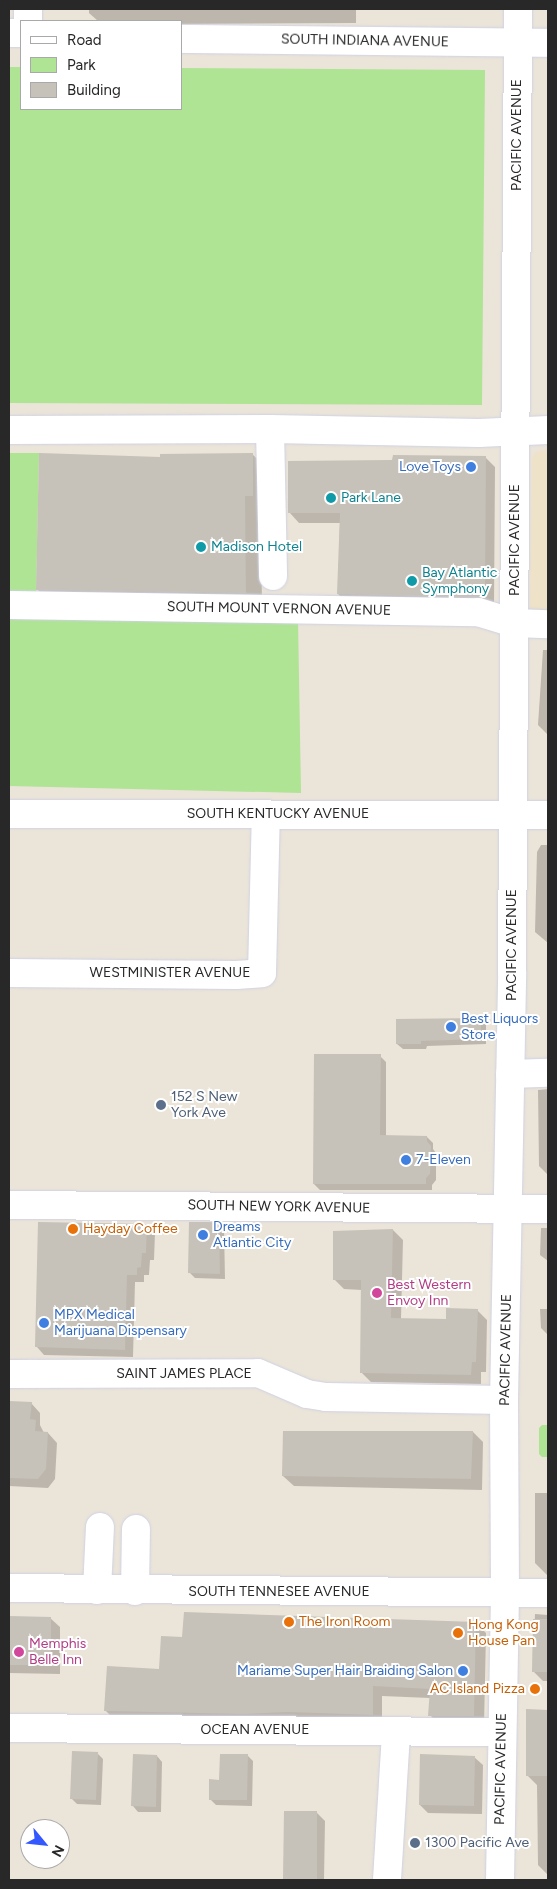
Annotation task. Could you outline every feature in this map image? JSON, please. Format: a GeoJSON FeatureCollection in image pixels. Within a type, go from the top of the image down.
{"type":"FeatureCollection","features":[{"type":"Feature","properties":{"kind":"street","name":"PACIFIC AVENUE"},"geometry":{"type":"LineString","coordinates":[[500,1880],[501,1732],[505,1592],[504,1400],[509,1209],[515,623],[518,9]]}},
{"type":"Feature","properties":{"kind":"street","name":"SOUTH INDIANA AVENUE"},"geometry":{"type":"LineString","coordinates":[[182,39],[548,43]]}},
{"type":"Feature","properties":{"kind":"street"},"geometry":{"type":"LineString","coordinates":[[9,430],[270,430],[479,433],[548,430]]}},
{"type":"Feature","properties":{"kind":"street"},"geometry":{"type":"LineString","coordinates":[[270,430],[273,576]]}},
{"type":"Feature","properties":{"kind":"street","name":"SOUTH MOUNT VERNON AVENUE"},"geometry":{"type":"LineString","coordinates":[[9,605],[478,612],[497,616],[515,623],[548,624]]}},
{"type":"Feature","properties":{"kind":"street","name":"SOUTH KENTUCKY AVENUE"},"geometry":{"type":"LineString","coordinates":[[9,814],[548,815]]}},
{"type":"Feature","properties":{"kind":"street","name":"WESTMINISTER AVENUE"},"geometry":{"type":"LineString","coordinates":[[9,973],[236,975],[262,973],[266,814]]}},
{"type":"Feature","properties":{"kind":"street"},"geometry":{"type":"LineString","coordinates":[[510,1074],[548,1073]]}},
{"type":"Feature","properties":{"kind":"street","name":"SOUTH NEW YORK AVENUE"},"geometry":{"type":"LineString","coordinates":[[9,1205],[548,1209]]}},
{"type":"Feature","properties":{"kind":"street","name":"SAINT JAMES PLACE"},"geometry":{"type":"LineString","coordinates":[[9,1374],[258,1373],[307,1394],[326,1397],[504,1400]]}},
{"type":"Feature","properties":{"kind":"street"},"geometry":{"type":"LineString","coordinates":[[97,1590],[100,1527]]}},
{"type":"Feature","properties":{"kind":"street"},"geometry":{"type":"LineString","coordinates":[[135,1591],[136,1529]]}},
{"type":"Feature","properties":{"kind":"street","name":"SOUTH TENNESEE AVENUE"},"geometry":{"type":"LineString","coordinates":[[9,1588],[135,1591],[548,1593]]}},
{"type":"Feature","properties":{"kind":"street","name":"OCEAN AVENUE"},"geometry":{"type":"LineString","coordinates":[[9,1728],[501,1732]]}},
{"type":"Feature","properties":{"kind":"street"},"geometry":{"type":"LineString","coordinates":[[387,1880],[396,1731]]}},
{"type":"Feature","properties":{"kind":"shaded area"},"geometry":{"type":"Polygon","coordinates":[[[548,449],[548,616],[534,613],[530,608],[532,458],[536,452],[548,449]]]}},
{"type":"Feature","properties":{"kind":"green space"},"geometry":{"type":"Polygon","coordinates":[[[9,67],[20,67],[20,110],[182,110],[182,68],[485,70],[482,405],[9,403],[9,67]]]}},
{"type":"Feature","properties":{"kind":"green space"},"geometry":{"type":"Polygon","coordinates":[[[9,453],[39,453],[36,597],[9,596],[9,453]]]}},
{"type":"Feature","properties":{"kind":"green space"},"geometry":{"type":"Polygon","coordinates":[[[9,616],[298,620],[301,793],[9,786],[9,616]]]}},
{"type":"Feature","properties":{"kind":"green space"},"geometry":{"type":"Polygon","coordinates":[[[542,1425],[548,1425],[548,1457],[542,1457],[539,1454],[539,1428],[542,1425]]]}},
{"type":"Feature","properties":{"kind":"building"},"geometry":{"type":"Polygon","coordinates":[[[39,453],[160,457],[160,454],[253,453],[253,496],[245,496],[246,593],[36,590],[39,453]]]}},
{"type":"Feature","properties":{"kind":"building"},"geometry":{"type":"Polygon","coordinates":[[[393,455],[486,456],[485,598],[337,594],[340,513],[288,513],[288,461],[392,460],[393,455]]]}},
{"type":"Feature","properties":{"kind":"building","name":"Best Liquors Store"},"geometry":{"type":"Polygon","coordinates":[[[481,1018],[481,1039],[421,1041],[421,1044],[396,1044],[396,1019],[481,1018]]]}},
{"type":"Feature","properties":{"kind":"building"},"geometry":{"type":"Polygon","coordinates":[[[314,1054],[381,1054],[380,1135],[427,1136],[427,1141],[431,1146],[430,1174],[426,1178],[426,1184],[313,1184],[314,1054]]]}},
{"type":"Feature","properties":{"kind":"building"},"geometry":{"type":"Polygon","coordinates":[[[38,1222],[147,1224],[146,1253],[142,1253],[141,1267],[137,1268],[137,1275],[127,1275],[125,1350],[35,1347],[38,1222]]]}},
{"type":"Feature","properties":{"kind":"building"},"geometry":{"type":"Polygon","coordinates":[[[189,1222],[219,1222],[220,1274],[188,1273],[189,1222]]]}},
{"type":"Feature","properties":{"kind":"building","name":"Best Western Envoy Inn"},"geometry":{"type":"Polygon","coordinates":[[[393,1229],[391,1318],[446,1319],[446,1308],[478,1309],[476,1362],[472,1362],[471,1375],[360,1373],[361,1280],[333,1280],[333,1231],[393,1229]]]}},
{"type":"Feature","properties":{"kind":"building"},"geometry":{"type":"Polygon","coordinates":[[[9,1401],[32,1402],[30,1419],[36,1420],[35,1431],[48,1432],[46,1469],[38,1479],[9,1478],[9,1401]]]}},
{"type":"Feature","properties":{"kind":"building"},"geometry":{"type":"Polygon","coordinates":[[[283,1431],[473,1431],[471,1479],[282,1476],[283,1431]]]}},
{"type":"Feature","properties":{"kind":"building"},"geometry":{"type":"Polygon","coordinates":[[[184,1612],[476,1622],[474,1716],[428,1716],[430,1689],[373,1686],[373,1715],[287,1712],[244,1714],[104,1711],[107,1666],[159,1669],[161,1636],[182,1637],[184,1612]]]}},
{"type":"Feature","properties":{"kind":"building"},"geometry":{"type":"Polygon","coordinates":[[[9,1616],[51,1617],[51,1665],[9,1665],[9,1616]]]}},
{"type":"Feature","properties":{"kind":"building"},"geometry":{"type":"Polygon","coordinates":[[[533,1619],[548,1619],[548,1672],[532,1672],[533,1619]]]}},
{"type":"Feature","properties":{"kind":"building"},"geometry":{"type":"Polygon","coordinates":[[[526,1709],[548,1710],[548,1776],[526,1776],[526,1709]]]}},
{"type":"Feature","properties":{"kind":"building"},"geometry":{"type":"Polygon","coordinates":[[[72,1751],[98,1752],[96,1800],[70,1799],[72,1751]]]}},
{"type":"Feature","properties":{"kind":"building"},"geometry":{"type":"Polygon","coordinates":[[[133,1754],[157,1755],[156,1807],[131,1806],[133,1754]]]}},
{"type":"Feature","properties":{"kind":"building"},"geometry":{"type":"Polygon","coordinates":[[[220,1754],[248,1754],[247,1800],[209,1800],[209,1779],[219,1780],[220,1754]]]}},
{"type":"Feature","properties":{"kind":"building"},"geometry":{"type":"Polygon","coordinates":[[[420,1754],[475,1756],[474,1806],[419,1805],[420,1754]]]}},
{"type":"Feature","properties":{"kind":"building"},"geometry":{"type":"Polygon","coordinates":[[[284,1811],[317,1811],[317,1880],[283,1880],[284,1811]]]}},
{"type":"Feature","properties":{"kind":"place","name":"Love Toys"},"geometry":{"type":"Point","coordinates":[471,467]}},
{"type":"Feature","properties":{"kind":"place","name":"Park Lane"},"geometry":{"type":"Point","coordinates":[331,498]}},
{"type":"Feature","properties":{"kind":"place","name":"Madison Hotel"},"geometry":{"type":"Point","coordinates":[201,547]}},
{"type":"Feature","properties":{"kind":"place","name":"Bay Atlantic Symphony"},"geometry":{"type":"Point","coordinates":[412,581]}},
{"type":"Feature","properties":{"kind":"place","name":"Best Liquors Store"},"geometry":{"type":"Point","coordinates":[451,1027]}},
{"type":"Feature","properties":{"kind":"place","name":"152 S New York Ave"},"geometry":{"type":"Point","coordinates":[161,1105]}},
{"type":"Feature","properties":{"kind":"place","name":"7-Eleven"},"geometry":{"type":"Point","coordinates":[406,1160]}},
{"type":"Feature","properties":{"kind":"place","name":"Hayday Coffee"},"geometry":{"type":"Point","coordinates":[73,1229]}},
{"type":"Feature","properties":{"kind":"place","name":"Dreams Atlantic City"},"geometry":{"type":"Point","coordinates":[203,1235]}},
{"type":"Feature","properties":{"kind":"place","name":"Best Western Envoy Inn"},"geometry":{"type":"Point","coordinates":[377,1293]}},
{"type":"Feature","properties":{"kind":"place","name":"MPX Medical Marijuana Dispensary"},"geometry":{"type":"Point","coordinates":[44,1323]}},
{"type":"Feature","properties":{"kind":"place","name":"The Iron Room"},"geometry":{"type":"Point","coordinates":[289,1622]}},
{"type":"Feature","properties":{"kind":"place","name":"Hong Kong House Pan"},"geometry":{"type":"Point","coordinates":[458,1633]}},
{"type":"Feature","properties":{"kind":"place","name":"Memphis Belle Inn"},"geometry":{"type":"Point","coordinates":[19,1652]}},
{"type":"Feature","properties":{"kind":"place","name":"Mariame Super Hair Braiding Salon"},"geometry":{"type":"Point","coordinates":[463,1671]}},
{"type":"Feature","properties":{"kind":"place","name":"AC Island Pizza"},"geometry":{"type":"Point","coordinates":[535,1689]}},
{"type":"Feature","properties":{"kind":"place","name":"1300 Pacific Ave"},"geometry":{"type":"Point","coordinates":[415,1843]}}]}
